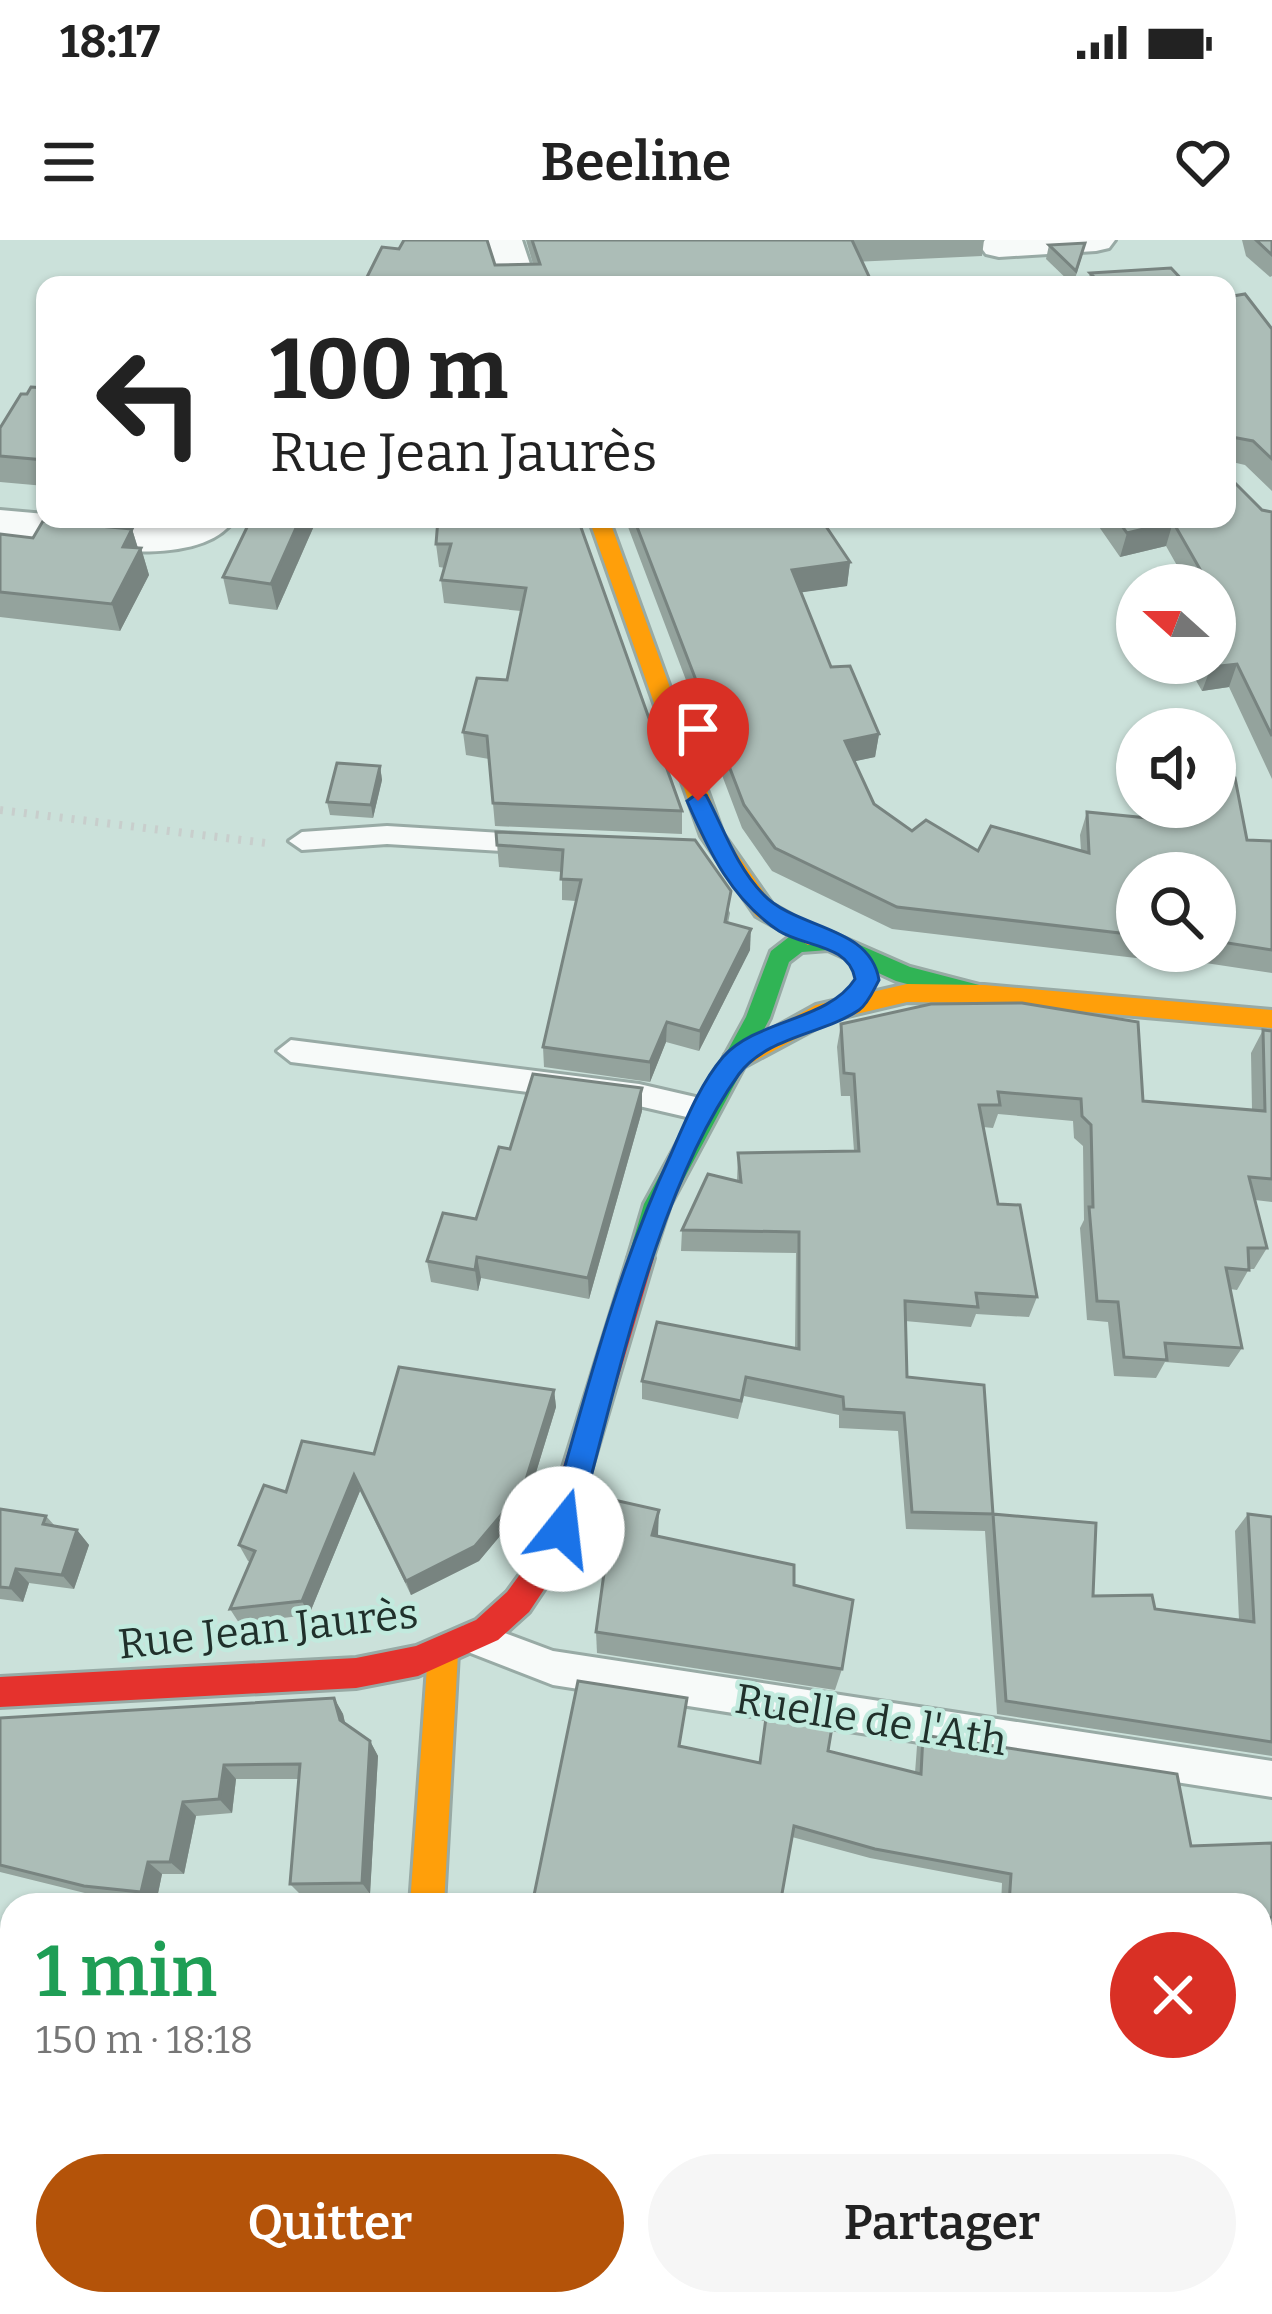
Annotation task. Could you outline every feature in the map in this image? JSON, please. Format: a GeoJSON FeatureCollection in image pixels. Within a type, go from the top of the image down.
{"type":"FeatureCollection","features":[{"type":"Feature","properties":{"kind":"main road"},"geometry":{"type":"LineString","coordinates":[[602,528],[705,821],[708,849],[764,910],[817,939]]}},
{"type":"Feature","properties":{"kind":"main road","name":"Rue Jean Jaurès"},"geometry":{"type":"LineString","coordinates":[[0,1692],[333,1673],[459,1645],[520,1600],[550,1558],[652,1220],[704,1110],[734,1062],[782,952],[797,943],[836,942],[904,976],[974,994],[1272,1019]]}},
{"type":"Feature","properties":{"kind":"main road"},"geometry":{"type":"LineString","coordinates":[[841,1006],[867,980],[858,956]]}},
{"type":"Feature","properties":{"kind":"main road","name":"Rue Jean Jaurès"},"geometry":{"type":"LineString","coordinates":[[774,977],[781,992],[796,1004],[841,1006],[974,994]]}},
{"type":"Feature","properties":{"kind":"main road","name":"Rue Jean Jaurès"},"geometry":{"type":"LineString","coordinates":[[734,1062],[772,1037],[841,1006]]}},
{"type":"Feature","properties":{"kind":"main road"},"geometry":{"type":"LineString","coordinates":[[428,1893],[459,1645]]}},
{"type":"Feature","properties":{"kind":"street"},"geometry":{"type":"LineString","coordinates":[[502,240],[515,276]]}},
{"type":"Feature","properties":{"kind":"street"},"geometry":{"type":"LineString","coordinates":[[996,243],[1096,240]]}},
{"type":"Feature","properties":{"kind":"street"},"geometry":{"type":"LineString","coordinates":[[996,243],[1028,276]]}},
{"type":"Feature","properties":{"kind":"street"},"geometry":{"type":"LineString","coordinates":[[0,523],[36,527]]}},
{"type":"Feature","properties":{"kind":"street"},"geometry":{"type":"LineString","coordinates":[[50,528],[170,540],[195,528]]}},
{"type":"Feature","properties":{"kind":"lane"},"geometry":{"type":"LineString","coordinates":[[302,841],[387,836],[567,846]]}},
{"type":"Feature","properties":{"kind":"lane"},"geometry":{"type":"LineString","coordinates":[[291,1051],[639,1095],[704,1110]]}},
{"type":"Feature","properties":{"kind":"lane","name":"Ruelle de l'Ath"},"geometry":{"type":"LineString","coordinates":[[459,1645],[553,1668],[1272,1779]]}},
{"type":"Feature","properties":{"kind":"path"},"geometry":{"type":"LineString","coordinates":[[0,820],[3,810],[277,844],[302,841]]}},
{"type":"Feature","properties":{"kind":"building"},"geometry":{"type":"Polygon","coordinates":[[[404,240],[487,240],[495,265],[540,264],[532,240],[852,240],[869,276],[368,276],[382,247],[399,249],[404,240]]]}},
{"type":"Feature","properties":{"kind":"building"},"geometry":{"type":"Polygon","coordinates":[[[1256,240],[1272,240],[1272,255],[1256,240]]]}},
{"type":"Feature","properties":{"kind":"building"},"geometry":{"type":"Polygon","coordinates":[[[1085,243],[1076,271],[1049,245],[1085,243]]]}},
{"type":"Feature","properties":{"kind":"building"},"geometry":{"type":"Polygon","coordinates":[[[1171,268],[1179,276],[1093,276],[1090,273],[1171,268]]]}},
{"type":"Feature","properties":{"kind":"building"},"geometry":{"type":"Polygon","coordinates":[[[1245,294],[1272,329],[1272,459],[1253,441],[1236,438],[1236,296],[1245,294]]]}},
{"type":"Feature","properties":{"kind":"building"},"geometry":{"type":"Polygon","coordinates":[[[36,387],[36,459],[0,456],[0,428],[21,394],[36,387]]]}},
{"type":"Feature","properties":{"kind":"building"},"geometry":{"type":"Polygon","coordinates":[[[1236,484],[1262,510],[1272,512],[1272,736],[1237,664],[1236,564],[1197,564],[1176,528],[1236,528],[1236,484]]]}},
{"type":"Feature","properties":{"kind":"building"},"geometry":{"type":"Polygon","coordinates":[[[39,528],[132,529],[123,547],[141,548],[112,604],[0,592],[0,534],[33,538],[39,528]]]}},
{"type":"Feature","properties":{"kind":"building"},"geometry":{"type":"Polygon","coordinates":[[[247,528],[296,528],[271,584],[223,577],[247,528]]]}},
{"type":"Feature","properties":{"kind":"building"},"geometry":{"type":"Polygon","coordinates":[[[437,528],[581,528],[682,811],[493,803],[487,736],[463,732],[477,678],[507,680],[526,588],[441,580],[451,544],[436,544],[437,528]]]}},
{"type":"Feature","properties":{"kind":"building"},"geometry":{"type":"Polygon","coordinates":[[[637,528],[827,528],[850,562],[792,570],[831,667],[850,666],[879,734],[845,741],[874,804],[912,831],[926,820],[978,851],[991,826],[1089,853],[1087,812],[1116,815],[1116,828],[1236,828],[1236,783],[1247,840],[1272,841],[1272,950],[1236,944],[1236,852],[1116,852],[1116,933],[897,907],[775,848],[744,805],[637,528]]]}},
{"type":"Feature","properties":{"kind":"building"},"geometry":{"type":"Polygon","coordinates":[[[337,763],[380,766],[371,805],[327,802],[337,763]]]}},
{"type":"Feature","properties":{"kind":"building"},"geometry":{"type":"Polygon","coordinates":[[[496,832],[695,840],[731,891],[725,922],[751,929],[700,1031],[667,1022],[650,1062],[543,1047],[581,880],[561,879],[563,850],[497,845],[496,832]]]}},
{"type":"Feature","properties":{"kind":"building"},"geometry":{"type":"Polygon","coordinates":[[[1022,1003],[1138,1022],[1143,1101],[1265,1111],[1263,1030],[1272,1031],[1272,1179],[1249,1177],[1267,1248],[1248,1248],[1249,1270],[1226,1268],[1242,1348],[1165,1343],[1167,1360],[1124,1357],[1118,1302],[1097,1301],[1089,1207],[1093,1207],[1091,1125],[1082,1116],[1081,1099],[998,1092],[1000,1105],[979,1105],[998,1204],[1020,1205],[1037,1297],[976,1293],[978,1307],[905,1301],[907,1377],[984,1385],[993,1514],[912,1512],[904,1413],[844,1409],[843,1397],[746,1377],[741,1401],[642,1381],[657,1322],[799,1349],[799,1232],[682,1230],[708,1174],[741,1182],[738,1153],[859,1151],[854,1074],[844,1073],[841,1024],[931,1004],[1022,1003]]]}},
{"type":"Feature","properties":{"kind":"building"},"geometry":{"type":"Polygon","coordinates":[[[533,1074],[642,1088],[588,1278],[477,1257],[475,1270],[427,1261],[443,1213],[476,1219],[499,1147],[510,1149],[533,1074]]]}},
{"type":"Feature","properties":{"kind":"building"},"geometry":{"type":"Polygon","coordinates":[[[399,1367],[554,1390],[523,1489],[475,1546],[406,1581],[354,1475],[302,1601],[230,1609],[255,1551],[239,1545],[264,1485],[286,1492],[302,1441],[374,1454],[399,1367]]]}},
{"type":"Feature","properties":{"kind":"building"},"geometry":{"type":"Polygon","coordinates":[[[614,1500],[659,1510],[652,1535],[794,1565],[794,1585],[853,1600],[842,1669],[596,1632],[614,1500]]]}},
{"type":"Feature","properties":{"kind":"building"},"geometry":{"type":"Polygon","coordinates":[[[0,1509],[46,1516],[43,1524],[77,1530],[62,1575],[16,1569],[10,1588],[0,1587],[0,1509]]]}},
{"type":"Feature","properties":{"kind":"building"},"geometry":{"type":"Polygon","coordinates":[[[993,1514],[1096,1523],[1093,1596],[1152,1595],[1155,1609],[1254,1622],[1248,1514],[1272,1517],[1272,1742],[1006,1701],[993,1514]]]}},
{"type":"Feature","properties":{"kind":"building"},"geometry":{"type":"Polygon","coordinates":[[[578,1681],[687,1698],[679,1746],[760,1763],[767,1710],[833,1721],[828,1751],[921,1774],[923,1735],[1177,1774],[1191,1846],[1272,1843],[1272,1893],[1010,1893],[1011,1874],[875,1849],[794,1826],[782,1893],[534,1893],[578,1681]]]}},
{"type":"Feature","properties":{"kind":"building"},"geometry":{"type":"Polygon","coordinates":[[[334,1698],[340,1720],[370,1741],[362,1883],[290,1884],[300,1764],[224,1765],[219,1799],[183,1802],[170,1862],[148,1862],[141,1892],[84,1886],[0,1865],[0,1718],[334,1698]]]}},
{"type":"Feature","properties":{"kind":"traffic: fast"},"geometry":{"type":"LineString","coordinates":[[641,1258],[657,1204],[758,1018],[779,957],[797,943],[830,941],[904,975],[974,993]]}},
{"type":"Feature","properties":{"kind":"traffic: slow"},"geometry":{"type":"LineString","coordinates":[[602,528],[712,836],[764,910],[816,939]]}},
{"type":"Feature","properties":{"kind":"traffic: slow"},"geometry":{"type":"LineString","coordinates":[[734,1062],[825,1012],[907,993],[984,994],[1272,1019]]}},
{"type":"Feature","properties":{"kind":"traffic: slow"},"geometry":{"type":"LineString","coordinates":[[428,1893],[443,1653]]}},
{"type":"Feature","properties":{"kind":"traffic: jam"},"geometry":{"type":"LineString","coordinates":[[0,1692],[356,1673],[418,1661],[487,1630],[518,1602],[550,1558],[641,1258]]}},
{"type":"Feature","properties":{"kind":"route"},"geometry":{"type":"LineString","coordinates":[[562,1529],[657,1204],[704,1110],[734,1062],[772,1037],[853,1002],[865,990],[867,980],[865,964],[849,948],[793,928],[755,901],[719,849],[698,801]]}}]}
